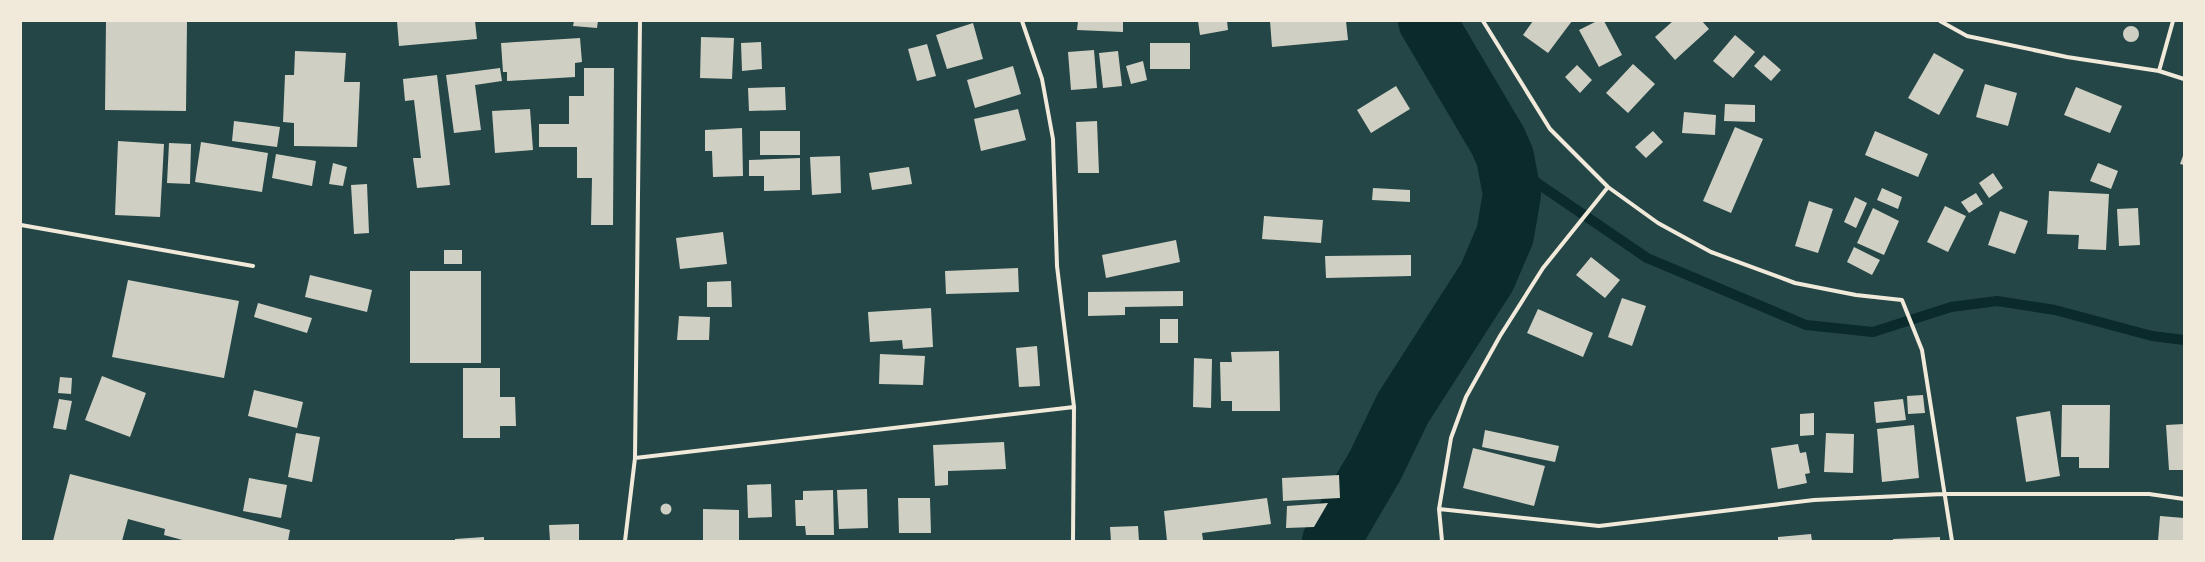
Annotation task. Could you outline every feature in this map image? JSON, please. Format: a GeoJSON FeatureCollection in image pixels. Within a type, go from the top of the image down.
{"type":"FeatureCollection","features":[{"type":"Feature","properties":{"kind":"street"},"geometry":{"type":"LineString","coordinates":[[625,541],[635,458],[640,21]]}},
{"type":"Feature","properties":{"kind":"street"},"geometry":{"type":"LineString","coordinates":[[1022,21],[1042,79],[1053,139],[1057,266],[1074,407],[1073,541]]}},
{"type":"Feature","properties":{"kind":"street"},"geometry":{"type":"LineString","coordinates":[[1483,21],[1550,129],[1608,187],[1658,223],[1718,254],[1795,283],[1856,295],[1902,300],[1922,350],[1952,541]]}},
{"type":"Feature","properties":{"kind":"street"},"geometry":{"type":"LineString","coordinates":[[1940,21],[1967,36],[2066,57],[2159,71],[2184,79]]}},
{"type":"Feature","properties":{"kind":"street"},"geometry":{"type":"LineString","coordinates":[[2159,71],[2173,21]]}},
{"type":"Feature","properties":{"kind":"street"},"geometry":{"type":"LineString","coordinates":[[1442,541],[1439,508],[1451,438],[1466,397],[1500,336],[1543,268],[1608,187]]}},
{"type":"Feature","properties":{"kind":"street"},"geometry":{"type":"LineString","coordinates":[[21,226],[253,266]]}},
{"type":"Feature","properties":{"kind":"street"},"geometry":{"type":"LineString","coordinates":[[635,458],[1074,407]]}},
{"type":"Feature","properties":{"kind":"street"},"geometry":{"type":"LineString","coordinates":[[1439,508],[1599,526],[1814,500],[1944,494],[2149,494],[2184,499]]}},
{"type":"Feature","properties":{"kind":"shaded area"},"geometry":{"type":"Polygon","coordinates":[[[21,21],[2184,21],[2184,541],[21,541],[21,21]]]}},
{"type":"Feature","properties":{"kind":"building"},"geometry":{"type":"Polygon","coordinates":[[[106,21],[187,21],[186,111],[105,110],[106,21]]]}},
{"type":"Feature","properties":{"kind":"building"},"geometry":{"type":"Polygon","coordinates":[[[397,21],[475,21],[477,39],[399,46],[397,21]]]}},
{"type":"Feature","properties":{"kind":"building"},"geometry":{"type":"Polygon","coordinates":[[[574,21],[598,21],[597,28],[573,26],[574,21]]]}},
{"type":"Feature","properties":{"kind":"building"},"geometry":{"type":"Polygon","coordinates":[[[1078,21],[1123,21],[1123,32],[1077,30],[1078,21]]]}},
{"type":"Feature","properties":{"kind":"building"},"geometry":{"type":"Polygon","coordinates":[[[1198,21],[1227,21],[1228,30],[1200,35],[1198,21]]]}},
{"type":"Feature","properties":{"kind":"building"},"geometry":{"type":"Polygon","coordinates":[[[1270,21],[1346,21],[1348,40],[1272,47],[1270,21]]]}},
{"type":"Feature","properties":{"kind":"building"},"geometry":{"type":"Polygon","coordinates":[[[1533,21],[1572,21],[1548,53],[1523,35],[1533,21]]]}},
{"type":"Feature","properties":{"kind":"building"},"geometry":{"type":"Polygon","coordinates":[[[1597,21],[1604,21],[1622,55],[1599,67],[1579,30],[1597,21]]]}},
{"type":"Feature","properties":{"kind":"building"},"geometry":{"type":"Polygon","coordinates":[[[1673,21],[1702,21],[1709,29],[1675,60],[1655,37],[1673,21]]]}},
{"type":"Feature","properties":{"kind":"building"},"geometry":{"type":"Polygon","coordinates":[[[973,23],[983,59],[947,69],[936,35],[973,23]]]}},
{"type":"Feature","properties":{"kind":"building"},"geometry":{"type":"Polygon","coordinates":[[[2131,26],[2137,28],[2139,34],[2137,40],[2131,42],[2125,40],[2123,34],[2125,28],[2131,26]]]}},
{"type":"Feature","properties":{"kind":"building"},"geometry":{"type":"Polygon","coordinates":[[[1735,35],[1755,52],[1733,78],[1713,61],[1735,35]]]}},
{"type":"Feature","properties":{"kind":"building"},"geometry":{"type":"Polygon","coordinates":[[[701,37],[734,38],[732,79],[700,78],[701,37]]]}},
{"type":"Feature","properties":{"kind":"building"},"geometry":{"type":"Polygon","coordinates":[[[580,38],[582,62],[575,63],[575,77],[507,81],[507,72],[503,72],[501,43],[580,38]]]}},
{"type":"Feature","properties":{"kind":"building"},"geometry":{"type":"Polygon","coordinates":[[[761,42],[762,69],[742,71],[741,43],[761,42]]]}},
{"type":"Feature","properties":{"kind":"building"},"geometry":{"type":"Polygon","coordinates":[[[1150,43],[1190,43],[1190,69],[1150,69],[1150,43]]]}},
{"type":"Feature","properties":{"kind":"building"},"geometry":{"type":"Polygon","coordinates":[[[927,44],[936,76],[917,81],[908,49],[927,44]]]}},
{"type":"Feature","properties":{"kind":"building"},"geometry":{"type":"Polygon","coordinates":[[[1094,50],[1097,88],[1071,90],[1068,52],[1094,50]]]}},
{"type":"Feature","properties":{"kind":"building"},"geometry":{"type":"Polygon","coordinates":[[[295,51],[346,53],[344,82],[360,82],[357,147],[294,146],[294,123],[283,122],[285,75],[294,75],[295,51]]]}},
{"type":"Feature","properties":{"kind":"building"},"geometry":{"type":"Polygon","coordinates":[[[1118,51],[1122,86],[1103,88],[1099,53],[1118,51]]]}},
{"type":"Feature","properties":{"kind":"building"},"geometry":{"type":"Polygon","coordinates":[[[1934,53],[1964,70],[1939,115],[1908,98],[1934,53]]]}},
{"type":"Feature","properties":{"kind":"building"},"geometry":{"type":"Polygon","coordinates":[[[1764,55],[1781,70],[1771,81],[1754,66],[1764,55]]]}},
{"type":"Feature","properties":{"kind":"building"},"geometry":{"type":"Polygon","coordinates":[[[1143,61],[1147,80],[1131,84],[1126,66],[1143,61]]]}},
{"type":"Feature","properties":{"kind":"building"},"geometry":{"type":"Polygon","coordinates":[[[1633,64],[1655,84],[1628,113],[1606,93],[1633,64]]]}},
{"type":"Feature","properties":{"kind":"building"},"geometry":{"type":"Polygon","coordinates":[[[1577,65],[1592,80],[1580,93],[1565,77],[1577,65]]]}},
{"type":"Feature","properties":{"kind":"building"},"geometry":{"type":"Polygon","coordinates":[[[1013,66],[1021,94],[975,108],[967,80],[1013,66]]]}},
{"type":"Feature","properties":{"kind":"building"},"geometry":{"type":"Polygon","coordinates":[[[500,68],[502,81],[475,85],[481,130],[454,133],[446,75],[500,68]]]}},
{"type":"Feature","properties":{"kind":"building"},"geometry":{"type":"Polygon","coordinates":[[[584,68],[614,68],[613,225],[591,225],[592,178],[577,178],[577,147],[539,147],[539,124],[569,124],[569,96],[584,96],[584,68]]]}},
{"type":"Feature","properties":{"kind":"building"},"geometry":{"type":"Polygon","coordinates":[[[437,75],[450,185],[417,188],[413,158],[421,158],[414,100],[405,101],[403,79],[437,75]]]}},
{"type":"Feature","properties":{"kind":"building"},"geometry":{"type":"Polygon","coordinates":[[[1985,84],[2017,93],[2008,126],[1976,117],[1985,84]]]}},
{"type":"Feature","properties":{"kind":"building"},"geometry":{"type":"Polygon","coordinates":[[[1396,86],[1410,109],[1371,133],[1357,110],[1396,86]]]}},
{"type":"Feature","properties":{"kind":"building"},"geometry":{"type":"Polygon","coordinates":[[[785,87],[786,110],[749,111],[748,88],[785,87]]]}},
{"type":"Feature","properties":{"kind":"building"},"geometry":{"type":"Polygon","coordinates":[[[2076,87],[2122,106],[2110,133],[2064,115],[2076,87]]]}},
{"type":"Feature","properties":{"kind":"building"},"geometry":{"type":"Polygon","coordinates":[[[1725,104],[1755,105],[1755,122],[1724,121],[1725,104]]]}},
{"type":"Feature","properties":{"kind":"building"},"geometry":{"type":"Polygon","coordinates":[[[530,109],[533,150],[495,153],[492,111],[530,109]]]}},
{"type":"Feature","properties":{"kind":"building"},"geometry":{"type":"Polygon","coordinates":[[[1018,109],[1026,140],[981,151],[974,119],[1018,109]]]}},
{"type":"Feature","properties":{"kind":"building"},"geometry":{"type":"Polygon","coordinates":[[[1684,112],[1716,115],[1715,135],[1682,133],[1684,112]]]}},
{"type":"Feature","properties":{"kind":"building"},"geometry":{"type":"Polygon","coordinates":[[[234,121],[280,127],[277,147],[232,141],[234,121]]]}},
{"type":"Feature","properties":{"kind":"building"},"geometry":{"type":"Polygon","coordinates":[[[1097,121],[1099,173],[1078,173],[1076,122],[1097,121]]]}},
{"type":"Feature","properties":{"kind":"building"},"geometry":{"type":"Polygon","coordinates":[[[1735,127],[1763,139],[1731,213],[1703,201],[1735,127]]]}},
{"type":"Feature","properties":{"kind":"building"},"geometry":{"type":"Polygon","coordinates":[[[742,128],[743,176],[713,177],[712,151],[705,151],[705,130],[742,128]]]}},
{"type":"Feature","properties":{"kind":"building"},"geometry":{"type":"Polygon","coordinates":[[[760,131],[800,131],[800,155],[760,155],[760,131]]]}},
{"type":"Feature","properties":{"kind":"building"},"geometry":{"type":"Polygon","coordinates":[[[1653,131],[1663,142],[1646,158],[1635,147],[1653,131]]]}},
{"type":"Feature","properties":{"kind":"building"},"geometry":{"type":"Polygon","coordinates":[[[1875,131],[1928,154],[1918,177],[1865,155],[1875,131]]]}},
{"type":"Feature","properties":{"kind":"building"},"geometry":{"type":"Polygon","coordinates":[[[118,141],[164,144],[160,217],[115,215],[118,141]]]}},
{"type":"Feature","properties":{"kind":"building"},"geometry":{"type":"Polygon","coordinates":[[[201,142],[268,153],[262,192],[195,182],[201,142]]]}},
{"type":"Feature","properties":{"kind":"building"},"geometry":{"type":"Polygon","coordinates":[[[169,143],[191,144],[190,184],[167,183],[169,143]]]}},
{"type":"Feature","properties":{"kind":"building"},"geometry":{"type":"Polygon","coordinates":[[[2184,153],[2184,165],[2180,164],[2184,153]]]}},
{"type":"Feature","properties":{"kind":"building"},"geometry":{"type":"Polygon","coordinates":[[[276,154],[316,161],[312,186],[272,178],[276,154]]]}},
{"type":"Feature","properties":{"kind":"building"},"geometry":{"type":"Polygon","coordinates":[[[840,156],[841,193],[812,195],[810,157],[840,156]]]}},
{"type":"Feature","properties":{"kind":"building"},"geometry":{"type":"Polygon","coordinates":[[[800,158],[800,190],[764,191],[764,176],[749,176],[749,160],[800,158]]]}},
{"type":"Feature","properties":{"kind":"building"},"geometry":{"type":"Polygon","coordinates":[[[333,163],[347,167],[343,186],[329,184],[333,163]]]}},
{"type":"Feature","properties":{"kind":"building"},"geometry":{"type":"Polygon","coordinates":[[[2098,163],[2118,171],[2111,189],[2090,181],[2098,163]]]}},
{"type":"Feature","properties":{"kind":"building"},"geometry":{"type":"Polygon","coordinates":[[[909,167],[912,184],[872,190],[869,173],[909,167]]]}},
{"type":"Feature","properties":{"kind":"building"},"geometry":{"type":"Polygon","coordinates":[[[1993,173],[2003,188],[1989,198],[1979,183],[1993,173]]]}},
{"type":"Feature","properties":{"kind":"building"},"geometry":{"type":"Polygon","coordinates":[[[367,184],[369,233],[354,234],[351,185],[367,184]]]}},
{"type":"Feature","properties":{"kind":"building"},"geometry":{"type":"Polygon","coordinates":[[[1373,188],[1410,190],[1410,202],[1372,200],[1373,188]]]}},
{"type":"Feature","properties":{"kind":"building"},"geometry":{"type":"Polygon","coordinates":[[[1882,188],[1902,197],[1898,209],[1877,200],[1882,188]]]}},
{"type":"Feature","properties":{"kind":"building"},"geometry":{"type":"Polygon","coordinates":[[[2049,191],[2109,194],[2106,250],[2078,249],[2079,235],[2047,234],[2049,191]]]}},
{"type":"Feature","properties":{"kind":"building"},"geometry":{"type":"Polygon","coordinates":[[[1976,193],[1983,204],[1969,213],[1961,202],[1976,193]]]}},
{"type":"Feature","properties":{"kind":"building"},"geometry":{"type":"Polygon","coordinates":[[[1855,197],[1867,203],[1856,228],[1844,222],[1855,197]]]}},
{"type":"Feature","properties":{"kind":"building"},"geometry":{"type":"Polygon","coordinates":[[[1809,201],[1833,209],[1818,253],[1795,246],[1809,201]]]}},
{"type":"Feature","properties":{"kind":"building"},"geometry":{"type":"Polygon","coordinates":[[[1945,206],[1966,216],[1948,252],[1927,242],[1945,206]]]}},
{"type":"Feature","properties":{"kind":"building"},"geometry":{"type":"Polygon","coordinates":[[[1873,208],[1899,221],[1884,255],[1857,243],[1873,208]]]}},
{"type":"Feature","properties":{"kind":"building"},"geometry":{"type":"Polygon","coordinates":[[[2138,208],[2140,245],[2119,246],[2117,209],[2138,208]]]}},
{"type":"Feature","properties":{"kind":"building"},"geometry":{"type":"Polygon","coordinates":[[[2000,211],[2028,221],[2015,254],[1988,245],[2000,211]]]}},
{"type":"Feature","properties":{"kind":"building"},"geometry":{"type":"Polygon","coordinates":[[[1264,216],[1323,220],[1321,243],[1262,239],[1264,216]]]}},
{"type":"Feature","properties":{"kind":"building"},"geometry":{"type":"Polygon","coordinates":[[[723,232],[727,264],[680,269],[676,238],[723,232]]]}},
{"type":"Feature","properties":{"kind":"building"},"geometry":{"type":"Polygon","coordinates":[[[1176,240],[1180,262],[1106,278],[1102,255],[1176,240]]]}},
{"type":"Feature","properties":{"kind":"building"},"geometry":{"type":"Polygon","coordinates":[[[1854,247],[1880,260],[1872,275],[1847,262],[1854,247]]]}},
{"type":"Feature","properties":{"kind":"building"},"geometry":{"type":"Polygon","coordinates":[[[444,250],[462,250],[462,264],[444,264],[444,250]]]}},
{"type":"Feature","properties":{"kind":"building"},"geometry":{"type":"Polygon","coordinates":[[[1411,255],[1411,276],[1326,278],[1325,256],[1411,255]]]}},
{"type":"Feature","properties":{"kind":"building"},"geometry":{"type":"Polygon","coordinates":[[[1591,257],[1620,280],[1605,298],[1576,275],[1591,257]]]}},
{"type":"Feature","properties":{"kind":"building"},"geometry":{"type":"Polygon","coordinates":[[[1018,268],[1019,292],[946,294],[945,271],[1018,268]]]}},
{"type":"Feature","properties":{"kind":"building"},"geometry":{"type":"Polygon","coordinates":[[[410,271],[481,271],[481,363],[410,363],[410,271]]]}},
{"type":"Feature","properties":{"kind":"building"},"geometry":{"type":"Polygon","coordinates":[[[310,275],[372,290],[367,312],[305,297],[310,275]]]}},
{"type":"Feature","properties":{"kind":"building"},"geometry":{"type":"Polygon","coordinates":[[[128,280],[239,301],[224,378],[112,357],[128,280]]]}},
{"type":"Feature","properties":{"kind":"building"},"geometry":{"type":"Polygon","coordinates":[[[731,281],[732,307],[707,307],[707,282],[731,281]]]}},
{"type":"Feature","properties":{"kind":"building"},"geometry":{"type":"Polygon","coordinates":[[[1183,291],[1183,306],[1125,307],[1125,315],[1088,316],[1088,292],[1183,291]]]}},
{"type":"Feature","properties":{"kind":"building"},"geometry":{"type":"Polygon","coordinates":[[[1622,298],[1646,306],[1632,346],[1608,337],[1622,298]]]}},
{"type":"Feature","properties":{"kind":"building"},"geometry":{"type":"Polygon","coordinates":[[[258,303],[312,318],[307,333],[254,317],[258,303]]]}},
{"type":"Feature","properties":{"kind":"building"},"geometry":{"type":"Polygon","coordinates":[[[931,308],[933,347],[903,349],[902,340],[870,342],[868,312],[931,308]]]}},
{"type":"Feature","properties":{"kind":"building"},"geometry":{"type":"Polygon","coordinates":[[[1538,309],[1593,333],[1583,357],[1527,333],[1538,309]]]}},
{"type":"Feature","properties":{"kind":"building"},"geometry":{"type":"Polygon","coordinates":[[[679,316],[710,317],[709,340],[677,340],[679,316]]]}},
{"type":"Feature","properties":{"kind":"building"},"geometry":{"type":"Polygon","coordinates":[[[1160,319],[1178,319],[1178,343],[1160,343],[1160,319]]]}},
{"type":"Feature","properties":{"kind":"building"},"geometry":{"type":"Polygon","coordinates":[[[1037,346],[1040,386],[1019,387],[1016,348],[1037,346]]]}},
{"type":"Feature","properties":{"kind":"building"},"geometry":{"type":"Polygon","coordinates":[[[1279,351],[1280,411],[1232,411],[1232,401],[1221,401],[1220,362],[1232,362],[1231,352],[1279,351]]]}},
{"type":"Feature","properties":{"kind":"building"},"geometry":{"type":"Polygon","coordinates":[[[880,354],[925,356],[923,385],[879,384],[880,354]]]}},
{"type":"Feature","properties":{"kind":"building"},"geometry":{"type":"Polygon","coordinates":[[[1194,358],[1212,359],[1211,408],[1193,407],[1194,358]]]}},
{"type":"Feature","properties":{"kind":"building"},"geometry":{"type":"Polygon","coordinates":[[[463,368],[500,368],[500,397],[515,397],[516,426],[500,426],[500,438],[463,438],[463,368]]]}},
{"type":"Feature","properties":{"kind":"building"},"geometry":{"type":"Polygon","coordinates":[[[102,376],[146,393],[130,437],[85,420],[102,376]]]}},
{"type":"Feature","properties":{"kind":"building"},"geometry":{"type":"Polygon","coordinates":[[[60,377],[72,378],[71,394],[58,393],[60,377]]]}},
{"type":"Feature","properties":{"kind":"building"},"geometry":{"type":"Polygon","coordinates":[[[254,390],[303,402],[297,428],[248,416],[254,390]]]}},
{"type":"Feature","properties":{"kind":"building"},"geometry":{"type":"Polygon","coordinates":[[[1923,395],[1925,413],[1908,414],[1907,396],[1923,395]]]}},
{"type":"Feature","properties":{"kind":"building"},"geometry":{"type":"Polygon","coordinates":[[[59,399],[72,401],[66,430],[53,428],[59,399]]]}},
{"type":"Feature","properties":{"kind":"building"},"geometry":{"type":"Polygon","coordinates":[[[1903,399],[1906,420],[1876,423],[1874,402],[1903,399]]]}},
{"type":"Feature","properties":{"kind":"building"},"geometry":{"type":"Polygon","coordinates":[[[2062,405],[2110,405],[2109,468],[2079,468],[2079,457],[2061,457],[2062,405]]]}},
{"type":"Feature","properties":{"kind":"building"},"geometry":{"type":"Polygon","coordinates":[[[2050,411],[2060,476],[2026,482],[2016,417],[2050,411]]]}},
{"type":"Feature","properties":{"kind":"building"},"geometry":{"type":"Polygon","coordinates":[[[1814,413],[1814,435],[1800,436],[1800,414],[1814,413]]]}},
{"type":"Feature","properties":{"kind":"building"},"geometry":{"type":"Polygon","coordinates":[[[2184,424],[2184,470],[2169,470],[2166,425],[2184,424]]]}},
{"type":"Feature","properties":{"kind":"building"},"geometry":{"type":"Polygon","coordinates":[[[1914,425],[1919,478],[1882,482],[1877,429],[1914,425]]]}},
{"type":"Feature","properties":{"kind":"building"},"geometry":{"type":"Polygon","coordinates":[[[1485,430],[1559,446],[1555,462],[1482,447],[1485,430]]]}},
{"type":"Feature","properties":{"kind":"building"},"geometry":{"type":"Polygon","coordinates":[[[296,433],[320,437],[312,482],[288,477],[296,433]]]}},
{"type":"Feature","properties":{"kind":"building"},"geometry":{"type":"Polygon","coordinates":[[[1826,433],[1854,434],[1853,473],[1824,472],[1826,433]]]}},
{"type":"Feature","properties":{"kind":"building"},"geometry":{"type":"Polygon","coordinates":[[[1004,442],[1006,469],[948,471],[948,485],[935,486],[933,445],[1004,442]]]}},
{"type":"Feature","properties":{"kind":"building"},"geometry":{"type":"Polygon","coordinates":[[[1798,444],[1800,453],[1806,452],[1810,473],[1805,474],[1807,483],[1778,489],[1771,448],[1798,444]]]}},
{"type":"Feature","properties":{"kind":"building"},"geometry":{"type":"Polygon","coordinates":[[[1473,448],[1545,466],[1534,506],[1463,488],[1473,448]]]}},
{"type":"Feature","properties":{"kind":"building"},"geometry":{"type":"Polygon","coordinates":[[[70,474],[290,530],[288,541],[186,541],[164,535],[165,529],[128,519],[122,541],[53,541],[70,474]]]}},
{"type":"Feature","properties":{"kind":"building"},"geometry":{"type":"Polygon","coordinates":[[[1339,475],[1340,498],[1283,501],[1282,478],[1339,475]]]}},
{"type":"Feature","properties":{"kind":"building"},"geometry":{"type":"Polygon","coordinates":[[[249,478],[287,485],[281,518],[243,511],[249,478]]]}},
{"type":"Feature","properties":{"kind":"building"},"geometry":{"type":"Polygon","coordinates":[[[771,484],[772,517],[748,518],[747,485],[771,484]]]}},
{"type":"Feature","properties":{"kind":"building"},"geometry":{"type":"Polygon","coordinates":[[[867,489],[868,528],[839,529],[837,490],[867,489]]]}},
{"type":"Feature","properties":{"kind":"building"},"geometry":{"type":"Polygon","coordinates":[[[833,490],[834,535],[806,535],[805,526],[796,526],[795,500],[803,500],[803,491],[833,490]]]}},
{"type":"Feature","properties":{"kind":"building"},"geometry":{"type":"Polygon","coordinates":[[[898,498],[930,498],[931,533],[899,533],[898,498]]]}},
{"type":"Feature","properties":{"kind":"building"},"geometry":{"type":"Polygon","coordinates":[[[1267,498],[1271,524],[1202,533],[1203,540],[1167,541],[1164,511],[1267,498]]]}},
{"type":"Feature","properties":{"kind":"building"},"geometry":{"type":"Polygon","coordinates":[[[1328,503],[1314,527],[1286,528],[1287,506],[1328,503]]]}},
{"type":"Feature","properties":{"kind":"building"},"geometry":{"type":"Polygon","coordinates":[[[664,504],[668,504],[670,505],[670,513],[664,514],[661,511],[661,507],[664,504]]]}},
{"type":"Feature","properties":{"kind":"building"},"geometry":{"type":"Polygon","coordinates":[[[703,509],[739,510],[739,541],[703,541],[703,509]]]}},
{"type":"Feature","properties":{"kind":"building"},"geometry":{"type":"Polygon","coordinates":[[[2160,516],[2184,518],[2184,541],[2158,541],[2160,516]]]}},
{"type":"Feature","properties":{"kind":"building"},"geometry":{"type":"Polygon","coordinates":[[[579,524],[579,541],[550,541],[549,525],[579,524]]]}},
{"type":"Feature","properties":{"kind":"building"},"geometry":{"type":"Polygon","coordinates":[[[1138,526],[1139,541],[1111,541],[1110,527],[1138,526]]]}},
{"type":"Feature","properties":{"kind":"building"},"geometry":{"type":"Polygon","coordinates":[[[1811,534],[1812,541],[1778,541],[1778,537],[1811,534]]]}},
{"type":"Feature","properties":{"kind":"building"},"geometry":{"type":"Polygon","coordinates":[[[484,537],[484,541],[455,541],[455,539],[484,537]]]}},
{"type":"Feature","properties":{"kind":"building"},"geometry":{"type":"Polygon","coordinates":[[[1940,537],[1940,541],[1893,541],[1893,539],[1940,537]]]}},
{"type":"Feature","properties":{"kind":"waterway"},"geometry":{"type":"LineString","coordinates":[[1331,541],[1375,466],[1403,408],[1487,277],[1505,235],[1512,194],[1505,157],[1498,141],[1427,21]]}},
{"type":"Feature","properties":{"kind":"waterway"},"geometry":{"type":"LineString","coordinates":[[1505,157],[1540,185],[1647,258],[1806,325],[1873,332],[1951,307],[1997,301],[2055,310],[2152,336],[2184,340]]}}]}
